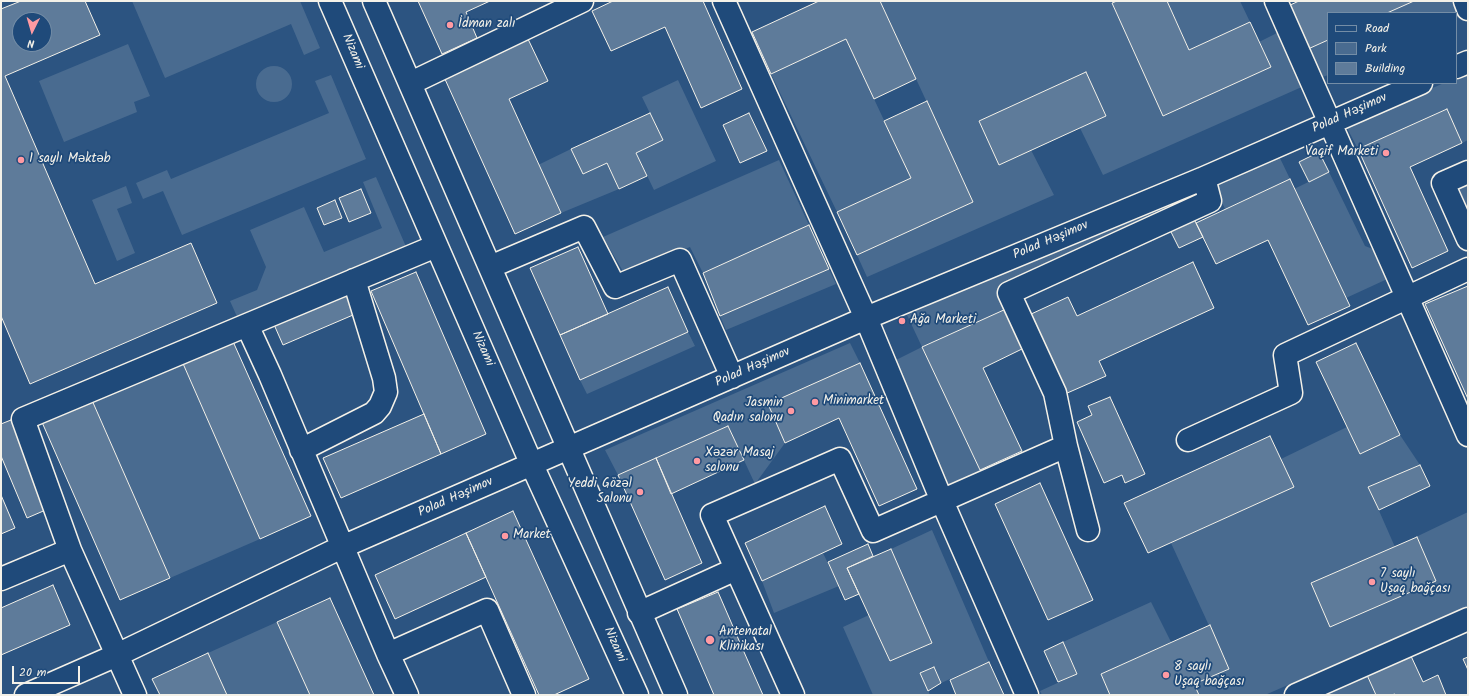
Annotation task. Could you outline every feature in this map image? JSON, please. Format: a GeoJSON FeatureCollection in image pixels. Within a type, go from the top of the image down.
{"type":"FeatureCollection","features":[{"type":"Feature","properties":{"kind":"street","name":"Nizami"},"geometry":{"type":"LineString","coordinates":[[330,1],[532,465],[637,695]]}},
{"type":"Feature","properties":{"kind":"street"},"geometry":{"type":"LineString","coordinates":[[374,1],[639,613],[676,695]]}},
{"type":"Feature","properties":{"kind":"street"},"geometry":{"type":"LineString","coordinates":[[410,83],[582,1]]}},
{"type":"Feature","properties":{"kind":"street"},"geometry":{"type":"LineString","coordinates":[[724,1],[866,318],[942,501],[1027,695]]}},
{"type":"Feature","properties":{"kind":"street"},"geometry":{"type":"LineString","coordinates":[[1276,1],[1468,435]]}},
{"type":"Feature","properties":{"kind":"street"},"geometry":{"type":"LineString","coordinates":[[1465,1],[1468,9]]}},
{"type":"Feature","properties":{"kind":"street"},"geometry":{"type":"LineString","coordinates":[[1457,67],[1468,62]]}},
{"type":"Feature","properties":{"kind":"street","name":"Polad Həşimov"},"geometry":{"type":"LineString","coordinates":[[26,695],[117,655],[342,547],[866,318],[1204,178],[1419,84]]}},
{"type":"Feature","properties":{"kind":"street"},"geometry":{"type":"LineString","coordinates":[[1468,172],[1443,183],[1468,239]]}},
{"type":"Feature","properties":{"kind":"street"},"geometry":{"type":"LineString","coordinates":[[1088,530],[1066,446],[1055,393],[1009,293],[1210,201],[1204,178]]}},
{"type":"Feature","properties":{"kind":"street"},"geometry":{"type":"LineString","coordinates":[[490,267],[584,227],[615,287],[680,260],[732,377]]}},
{"type":"Feature","properties":{"kind":"street"},"geometry":{"type":"LineString","coordinates":[[135,695],[70,550],[23,419],[436,246]]}},
{"type":"Feature","properties":{"kind":"street"},"geometry":{"type":"LineString","coordinates":[[1188,440],[1291,393],[1284,355],[1468,269]]}},
{"type":"Feature","properties":{"kind":"street"},"geometry":{"type":"LineString","coordinates":[[301,450],[374,413],[380,406],[386,392],[384,378],[354,280]]}},
{"type":"Feature","properties":{"kind":"street"},"geometry":{"type":"LineString","coordinates":[[247,325],[270,375],[342,547],[407,695]]}},
{"type":"Feature","properties":{"kind":"street"},"geometry":{"type":"LineString","coordinates":[[792,695],[712,515],[840,460],[872,531],[1066,446]]}},
{"type":"Feature","properties":{"kind":"street"},"geometry":{"type":"LineString","coordinates":[[1,579],[70,550]]}},
{"type":"Feature","properties":{"kind":"street"},"geometry":{"type":"LineString","coordinates":[[639,613],[736,569]]}},
{"type":"Feature","properties":{"kind":"street"},"geometry":{"type":"LineString","coordinates":[[388,654],[487,610],[524,695]]}},
{"type":"Feature","properties":{"kind":"street"},"geometry":{"type":"LineString","coordinates":[[1296,695],[1468,619]]}},
{"type":"Feature","properties":{"kind":"green space"},"geometry":{"type":"Polygon","coordinates":[[[132,1],[300,1],[320,48],[304,55],[291,24],[165,78],[132,1]]]}},
{"type":"Feature","properties":{"kind":"green space"},"geometry":{"type":"Polygon","coordinates":[[[880,1],[1111,1],[1164,116],[1271,67],[1259,42],[1279,32],[1304,86],[1103,175],[1080,128],[1106,116],[1086,73],[1031,150],[1054,195],[867,277],[857,255],[973,202],[880,1]]]}},
{"type":"Feature","properties":{"kind":"green space"},"geometry":{"type":"Polygon","coordinates":[[[1167,1],[1240,1],[1250,22],[1189,50],[1167,1]]]}},
{"type":"Feature","properties":{"kind":"green space"},"geometry":{"type":"Polygon","coordinates":[[[1414,1],[1468,1],[1468,12],[1457,18],[1457,12],[1389,12],[1414,1]]]}},
{"type":"Feature","properties":{"kind":"green space"},"geometry":{"type":"Polygon","coordinates":[[[846,39],[911,178],[837,212],[771,74],[846,39]]]}},
{"type":"Feature","properties":{"kind":"green space"},"geometry":{"type":"Polygon","coordinates":[[[1327,40],[1327,75],[1320,78],[1308,49],[1327,40]]]}},
{"type":"Feature","properties":{"kind":"green space"},"geometry":{"type":"Polygon","coordinates":[[[128,44],[150,96],[134,102],[137,112],[64,142],[39,81],[128,44]]]}},
{"type":"Feature","properties":{"kind":"green space"},"geometry":{"type":"Polygon","coordinates":[[[278,66],[287,71],[291,77],[291,91],[287,97],[278,102],[270,102],[261,97],[257,91],[256,80],[261,71],[267,67],[278,66]]]}},
{"type":"Feature","properties":{"kind":"green space"},"geometry":{"type":"Polygon","coordinates":[[[1468,72],[1468,140],[1462,143],[1446,109],[1358,149],[1346,126],[1442,84],[1457,84],[1457,78],[1468,72]]]}},
{"type":"Feature","properties":{"kind":"green space"},"geometry":{"type":"Polygon","coordinates":[[[331,75],[366,159],[182,235],[163,191],[143,199],[136,183],[167,170],[171,179],[329,113],[315,81],[331,75]]]}},
{"type":"Feature","properties":{"kind":"green space"},"geometry":{"type":"Polygon","coordinates":[[[678,80],[716,161],[654,190],[636,153],[663,140],[642,97],[678,80]]]}},
{"type":"Feature","properties":{"kind":"green space"},"geometry":{"type":"Polygon","coordinates":[[[571,149],[583,174],[607,163],[619,189],[561,213],[538,165],[571,149]]]}},
{"type":"Feature","properties":{"kind":"green space"},"geometry":{"type":"Polygon","coordinates":[[[1278,154],[1290,179],[1225,209],[1213,183],[1278,154]]]}},
{"type":"Feature","properties":{"kind":"green space"},"geometry":{"type":"Polygon","coordinates":[[[779,160],[809,225],[703,273],[690,247],[624,273],[603,237],[779,160]]]}},
{"type":"Feature","properties":{"kind":"green space"},"geometry":{"type":"Polygon","coordinates":[[[1329,172],[1365,246],[1386,254],[1396,275],[1346,298],[1294,189],[1329,172]]]}},
{"type":"Feature","properties":{"kind":"green space"},"geometry":{"type":"Polygon","coordinates":[[[376,177],[407,249],[239,321],[230,301],[257,290],[266,267],[250,230],[304,207],[324,252],[382,228],[363,182],[376,177]]]}},
{"type":"Feature","properties":{"kind":"green space"},"geometry":{"type":"Polygon","coordinates":[[[1468,182],[1468,209],[1458,186],[1468,182]]]}},
{"type":"Feature","properties":{"kind":"green space"},"geometry":{"type":"Polygon","coordinates":[[[126,186],[132,203],[117,209],[135,253],[117,261],[92,200],[126,186]]]}},
{"type":"Feature","properties":{"kind":"green space"},"geometry":{"type":"Polygon","coordinates":[[[1198,187],[1201,197],[997,291],[1006,309],[922,347],[907,315],[1198,187]]]}},
{"type":"Feature","properties":{"kind":"green space"},"geometry":{"type":"Polygon","coordinates":[[[829,269],[836,284],[726,330],[720,316],[829,269]]]}},
{"type":"Feature","properties":{"kind":"green space"},"geometry":{"type":"Polygon","coordinates":[[[688,332],[695,346],[587,394],[580,380],[688,332]]]}},
{"type":"Feature","properties":{"kind":"green space"},"geometry":{"type":"Polygon","coordinates":[[[850,343],[860,363],[785,443],[755,484],[728,426],[618,475],[605,450],[850,343]]]}},
{"type":"Feature","properties":{"kind":"green space"},"geometry":{"type":"Polygon","coordinates":[[[922,347],[980,470],[947,485],[890,363],[922,347]]]}},
{"type":"Feature","properties":{"kind":"green space"},"geometry":{"type":"Polygon","coordinates":[[[181,359],[260,539],[170,578],[91,398],[181,359]]]}},
{"type":"Feature","properties":{"kind":"green space"},"geometry":{"type":"Polygon","coordinates":[[[1347,427],[1360,453],[1400,435],[1420,465],[1369,488],[1395,547],[1468,512],[1468,606],[1265,695],[1199,695],[1194,684],[1229,669],[1171,543],[1293,487],[1281,459],[1347,427]]]}},
{"type":"Feature","properties":{"kind":"green space"},"geometry":{"type":"Polygon","coordinates":[[[932,530],[989,662],[941,683],[934,667],[920,673],[930,695],[873,695],[843,627],[869,615],[890,661],[932,643],[891,549],[932,530]]]}},
{"type":"Feature","properties":{"kind":"green space"},"geometry":{"type":"Polygon","coordinates":[[[823,553],[839,586],[774,613],[762,581],[823,553]]]}},
{"type":"Feature","properties":{"kind":"green space"},"geometry":{"type":"Polygon","coordinates":[[[1151,602],[1171,642],[1101,674],[1110,695],[1042,695],[1040,691],[1077,674],[1063,642],[1151,602]]]}},
{"type":"Feature","properties":{"kind":"green space"},"geometry":{"type":"Polygon","coordinates":[[[277,622],[310,695],[227,695],[208,653],[277,622]]]}},
{"type":"Feature","properties":{"kind":"green space"},"geometry":{"type":"Polygon","coordinates":[[[1367,675],[1376,695],[1321,695],[1367,675]]]}},
{"type":"Feature","properties":{"kind":"building","name":"1 saylı Məktəb"},"geometry":{"type":"Polygon","coordinates":[[[21,1],[85,1],[100,35],[5,76],[95,284],[191,243],[217,303],[30,384],[1,316],[1,9],[21,1]]]}},
{"type":"Feature","properties":{"kind":"building","name":"İdman zalı"},"geometry":{"type":"Polygon","coordinates":[[[418,1],[490,1],[466,12],[477,38],[442,54],[418,1]]]}},
{"type":"Feature","properties":{"kind":"building"},"geometry":{"type":"Polygon","coordinates":[[[613,1],[703,1],[742,89],[701,108],[665,27],[611,51],[592,11],[613,1]]]}},
{"type":"Feature","properties":{"kind":"building"},"geometry":{"type":"Polygon","coordinates":[[[819,1],[880,1],[916,79],[874,99],[846,39],[771,74],[752,32],[819,1]]]}},
{"type":"Feature","properties":{"kind":"building"},"geometry":{"type":"Polygon","coordinates":[[[1117,1],[1167,1],[1189,50],[1250,22],[1271,67],[1163,116],[1112,3],[1117,1]]]}},
{"type":"Feature","properties":{"kind":"building"},"geometry":{"type":"Polygon","coordinates":[[[1299,1],[1414,1],[1389,12],[1327,12],[1327,40],[1308,49],[1288,6],[1299,1]]]}},
{"type":"Feature","properties":{"kind":"building"},"geometry":{"type":"Polygon","coordinates":[[[528,39],[548,81],[509,99],[561,213],[515,234],[444,77],[528,39]]]}},
{"type":"Feature","properties":{"kind":"building"},"geometry":{"type":"Polygon","coordinates":[[[1086,72],[1106,116],[999,165],[979,121],[1086,72]]]}},
{"type":"Feature","properties":{"kind":"building"},"geometry":{"type":"Polygon","coordinates":[[[927,101],[973,202],[857,255],[837,212],[911,178],[884,121],[927,101]]]}},
{"type":"Feature","properties":{"kind":"building"},"geometry":{"type":"Polygon","coordinates":[[[1447,109],[1462,143],[1410,167],[1448,251],[1412,268],[1358,149],[1447,109]]]}},
{"type":"Feature","properties":{"kind":"building"},"geometry":{"type":"Polygon","coordinates":[[[650,113],[663,140],[636,153],[647,176],[619,189],[607,163],[583,174],[571,149],[650,113]]]}},
{"type":"Feature","properties":{"kind":"building"},"geometry":{"type":"Polygon","coordinates":[[[749,113],[767,151],[740,163],[723,125],[749,113]]]}},
{"type":"Feature","properties":{"kind":"building"},"geometry":{"type":"Polygon","coordinates":[[[1319,152],[1329,172],[1309,182],[1299,162],[1319,152]]]}},
{"type":"Feature","properties":{"kind":"building"},"geometry":{"type":"Polygon","coordinates":[[[1290,179],[1350,306],[1308,325],[1268,240],[1216,264],[1196,223],[1290,179]]]}},
{"type":"Feature","properties":{"kind":"building"},"geometry":{"type":"Polygon","coordinates":[[[361,189],[371,213],[349,222],[339,198],[361,189]]]}},
{"type":"Feature","properties":{"kind":"building"},"geometry":{"type":"Polygon","coordinates":[[[335,200],[342,218],[324,225],[317,208],[335,200]]]}},
{"type":"Feature","properties":{"kind":"building"},"geometry":{"type":"Polygon","coordinates":[[[1192,215],[1203,237],[1179,248],[1168,226],[1192,215]]]}},
{"type":"Feature","properties":{"kind":"building"},"geometry":{"type":"Polygon","coordinates":[[[809,225],[829,269],[720,316],[703,273],[809,225]]]}},
{"type":"Feature","properties":{"kind":"building"},"geometry":{"type":"Polygon","coordinates":[[[578,247],[608,314],[560,335],[530,268],[578,247]]]}},
{"type":"Feature","properties":{"kind":"building"},"geometry":{"type":"Polygon","coordinates":[[[1193,262],[1214,308],[1099,361],[1106,376],[1065,394],[1029,315],[1068,297],[1077,316],[1193,262]]]}},
{"type":"Feature","properties":{"kind":"building"},"geometry":{"type":"Polygon","coordinates":[[[416,272],[486,434],[441,454],[371,291],[416,272]]]}},
{"type":"Feature","properties":{"kind":"building"},"geometry":{"type":"Polygon","coordinates":[[[1468,286],[1468,399],[1425,304],[1468,286]]]}},
{"type":"Feature","properties":{"kind":"building"},"geometry":{"type":"Polygon","coordinates":[[[349,287],[360,312],[283,345],[272,320],[349,287]]]}},
{"type":"Feature","properties":{"kind":"building"},"geometry":{"type":"Polygon","coordinates":[[[668,287],[688,332],[580,380],[560,335],[668,287]]]}},
{"type":"Feature","properties":{"kind":"building"},"geometry":{"type":"Polygon","coordinates":[[[1006,309],[1024,348],[983,368],[1022,451],[980,470],[922,347],[1006,309]]]}},
{"type":"Feature","properties":{"kind":"building"},"geometry":{"type":"Polygon","coordinates":[[[231,337],[311,516],[260,539],[181,359],[231,337]]]}},
{"type":"Feature","properties":{"kind":"building"},"geometry":{"type":"Polygon","coordinates":[[[1356,343],[1400,435],[1360,454],[1316,362],[1356,343]]]}},
{"type":"Feature","properties":{"kind":"building"},"geometry":{"type":"Polygon","coordinates":[[[860,363],[917,489],[879,506],[839,418],[785,443],[768,404],[860,363]]]}},
{"type":"Feature","properties":{"kind":"building"},"geometry":{"type":"Polygon","coordinates":[[[1110,397],[1145,474],[1125,483],[1122,475],[1104,483],[1077,422],[1092,415],[1088,406],[1110,397]]]}},
{"type":"Feature","properties":{"kind":"building"},"geometry":{"type":"Polygon","coordinates":[[[91,398],[170,578],[120,600],[41,420],[91,398]]]}},
{"type":"Feature","properties":{"kind":"building"},"geometry":{"type":"Polygon","coordinates":[[[424,414],[441,454],[341,498],[323,458],[424,414]]]}},
{"type":"Feature","properties":{"kind":"building"},"geometry":{"type":"Polygon","coordinates":[[[11,420],[48,509],[27,518],[1,456],[1,424],[11,420]]]}},
{"type":"Feature","properties":{"kind":"building"},"geometry":{"type":"Polygon","coordinates":[[[728,426],[744,460],[671,494],[656,458],[728,426]]]}},
{"type":"Feature","properties":{"kind":"building"},"geometry":{"type":"Polygon","coordinates":[[[1270,436],[1294,487],[1148,553],[1124,503],[1270,436]]]}},
{"type":"Feature","properties":{"kind":"building"},"geometry":{"type":"Polygon","coordinates":[[[656,458],[702,563],[665,580],[618,475],[656,458]]]}},
{"type":"Feature","properties":{"kind":"building"},"geometry":{"type":"Polygon","coordinates":[[[1420,465],[1430,486],[1379,510],[1368,487],[1420,465]]]}},
{"type":"Feature","properties":{"kind":"building"},"geometry":{"type":"Polygon","coordinates":[[[1040,483],[1093,600],[1048,620],[995,504],[1040,483]]]}},
{"type":"Feature","properties":{"kind":"building"},"geometry":{"type":"Polygon","coordinates":[[[1,495],[15,528],[1,534],[1,495]]]}},
{"type":"Feature","properties":{"kind":"building"},"geometry":{"type":"Polygon","coordinates":[[[825,506],[842,544],[762,581],[745,543],[825,506]]]}},
{"type":"Feature","properties":{"kind":"building"},"geometry":{"type":"Polygon","coordinates":[[[513,511],[589,679],[554,695],[539,695],[466,533],[513,511]]]}},
{"type":"Feature","properties":{"kind":"building"},"geometry":{"type":"Polygon","coordinates":[[[466,533],[486,577],[395,619],[375,575],[466,533]]]}},
{"type":"Feature","properties":{"kind":"building"},"geometry":{"type":"Polygon","coordinates":[[[1417,537],[1436,581],[1330,627],[1311,583],[1417,537]]]}},
{"type":"Feature","properties":{"kind":"building"},"geometry":{"type":"Polygon","coordinates":[[[868,544],[873,556],[847,568],[859,594],[845,600],[828,562],[868,544]]]}},
{"type":"Feature","properties":{"kind":"building"},"geometry":{"type":"Polygon","coordinates":[[[891,549],[932,643],[890,661],[847,568],[891,549]]]}},
{"type":"Feature","properties":{"kind":"building"},"geometry":{"type":"Polygon","coordinates":[[[53,585],[70,625],[1,655],[1,608],[53,585]]]}},
{"type":"Feature","properties":{"kind":"building"},"geometry":{"type":"Polygon","coordinates":[[[718,592],[763,695],[714,695],[677,609],[718,592]]]}},
{"type":"Feature","properties":{"kind":"building"},"geometry":{"type":"Polygon","coordinates":[[[330,598],[374,695],[310,695],[277,622],[330,598]]]}},
{"type":"Feature","properties":{"kind":"building"},"geometry":{"type":"Polygon","coordinates":[[[1210,625],[1229,669],[1194,684],[1199,695],[1110,695],[1101,674],[1210,625]]]}},
{"type":"Feature","properties":{"kind":"building"},"geometry":{"type":"Polygon","coordinates":[[[1063,642],[1077,674],[1058,682],[1044,651],[1063,642]]]}},
{"type":"Feature","properties":{"kind":"building"},"geometry":{"type":"Polygon","coordinates":[[[208,653],[227,695],[160,695],[152,679],[208,653]]]}},
{"type":"Feature","properties":{"kind":"building"},"geometry":{"type":"Polygon","coordinates":[[[1411,656],[1423,682],[1438,675],[1446,695],[1376,695],[1367,675],[1411,656]]]}},
{"type":"Feature","properties":{"kind":"building"},"geometry":{"type":"Polygon","coordinates":[[[1468,657],[1468,670],[1463,659],[1468,657]]]}},
{"type":"Feature","properties":{"kind":"building"},"geometry":{"type":"Polygon","coordinates":[[[989,662],[1004,695],[956,695],[950,680],[989,662]]]}},
{"type":"Feature","properties":{"kind":"building"},"geometry":{"type":"Polygon","coordinates":[[[934,667],[941,683],[928,691],[920,673],[934,667]]]}},
{"type":"Feature","properties":{"kind":"place","name":"İdman zalı"},"geometry":{"type":"Point","coordinates":[450,25]}},
{"type":"Feature","properties":{"kind":"place","name":"Vaqif Marketi"},"geometry":{"type":"Point","coordinates":[1386,153]}},
{"type":"Feature","properties":{"kind":"place","name":"1 saylı Məktəb"},"geometry":{"type":"Point","coordinates":[21,160]}},
{"type":"Feature","properties":{"kind":"place","name":"Ağa Marketi"},"geometry":{"type":"Point","coordinates":[902,321]}},
{"type":"Feature","properties":{"kind":"place","name":"Minimarket"},"geometry":{"type":"Point","coordinates":[815,402]}},
{"type":"Feature","properties":{"kind":"place","name":"Jasmin Qadın salonu"},"geometry":{"type":"Point","coordinates":[791,411]}},
{"type":"Feature","properties":{"kind":"place","name":"Xəzər Masaj salonu"},"geometry":{"type":"Point","coordinates":[697,461]}},
{"type":"Feature","properties":{"kind":"place","name":"Yeddi Gözəl Salonu"},"geometry":{"type":"Point","coordinates":[640,492]}},
{"type":"Feature","properties":{"kind":"place","name":"Market"},"geometry":{"type":"Point","coordinates":[505,536]}},
{"type":"Feature","properties":{"kind":"place","name":"7 saylı Uşaq bağçası"},"geometry":{"type":"Point","coordinates":[1372,582]}},
{"type":"Feature","properties":{"kind":"place","name":"Antenatal Klinikası"},"geometry":{"type":"Point","coordinates":[710,640]}},
{"type":"Feature","properties":{"kind":"place","name":"8 saylı Uşaq bağçası"},"geometry":{"type":"Point","coordinates":[1166,675]}}]}
